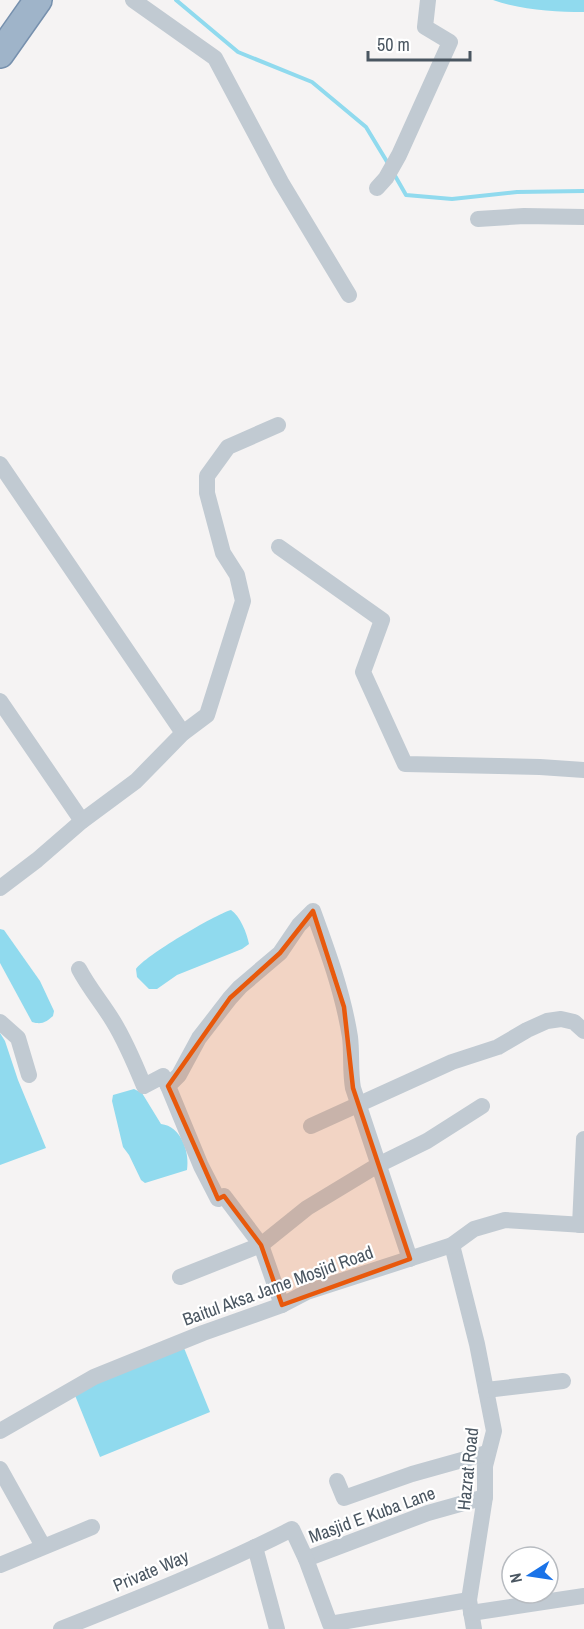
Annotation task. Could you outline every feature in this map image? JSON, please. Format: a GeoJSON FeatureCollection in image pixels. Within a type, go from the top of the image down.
{"type":"FeatureCollection","features":[{"type":"Feature","properties":{"kind":"highway"},"geometry":{"type":"LineString","coordinates":[[0,54],[38,0]]}},
{"type":"Feature","properties":{"kind":"street"},"geometry":{"type":"LineString","coordinates":[[133,0],[215,58],[281,182],[349,295]]}},
{"type":"Feature","properties":{"kind":"street"},"geometry":{"type":"LineString","coordinates":[[382,183],[399,155],[450,42],[425,27],[428,0]]}},
{"type":"Feature","properties":{"kind":"street"},"geometry":{"type":"LineString","coordinates":[[478,219],[524,216],[584,217]]}},
{"type":"Feature","properties":{"kind":"street"},"geometry":{"type":"LineString","coordinates":[[1,883],[37,860],[82,821],[136,781],[183,733],[207,716],[243,601],[237,575],[223,553],[207,493],[207,476],[228,447],[278,425]]}},
{"type":"Feature","properties":{"kind":"street"},"geometry":{"type":"LineString","coordinates":[[0,464],[183,733]]}},
{"type":"Feature","properties":{"kind":"street"},"geometry":{"type":"LineString","coordinates":[[279,547],[382,620],[363,672],[405,764],[584,770]]}},
{"type":"Feature","properties":{"kind":"street"},"geometry":{"type":"LineString","coordinates":[[0,701],[82,821]]}},
{"type":"Feature","properties":{"kind":"street"},"geometry":{"type":"LineString","coordinates":[[168,1086],[179,1075],[199,1038],[230,999],[240,987],[280,953],[299,925],[313,911],[334,966],[344,1006],[350,1039],[351,1076],[358,1104],[410,1259]]}},
{"type":"Feature","properties":{"kind":"street"},"geometry":{"type":"LineString","coordinates":[[79,969],[113,1020],[144,1086],[163,1076],[201,1166],[218,1199],[224,1196],[261,1245],[282,1305]]}},
{"type":"Feature","properties":{"kind":"street"},"geometry":{"type":"LineString","coordinates":[[311,1126],[452,1062],[498,1047],[526,1030],[547,1021],[561,1019],[574,1022],[584,1031]]}},
{"type":"Feature","properties":{"kind":"street"},"geometry":{"type":"LineString","coordinates":[[0,1022],[18,1038],[29,1076]]}},
{"type":"Feature","properties":{"kind":"street"},"geometry":{"type":"LineString","coordinates":[[180,1276],[261,1245],[307,1209],[378,1165],[427,1141],[482,1106]]}},
{"type":"Feature","properties":{"kind":"street"},"geometry":{"type":"LineString","coordinates":[[582,1225],[584,1139]]}},
{"type":"Feature","properties":{"kind":"street","name":"Baitul Aksa Jame Mosjid Road"},"geometry":{"type":"LineString","coordinates":[[0,1431],[94,1377],[203,1333],[282,1305],[307,1292],[452,1245],[474,1229],[505,1220],[582,1225]]}},
{"type":"Feature","properties":{"kind":"street","name":"Hazrat Road"},"geometry":{"type":"LineString","coordinates":[[452,1245],[474,1333],[494,1431],[485,1466],[485,1497],[472,1614]]}},
{"type":"Feature","properties":{"kind":"street"},"geometry":{"type":"LineString","coordinates":[[486,1390],[563,1381]]}},
{"type":"Feature","properties":{"kind":"street"},"geometry":{"type":"LineString","coordinates":[[336,1481],[344,1498],[412,1474],[488,1453]]}},
{"type":"Feature","properties":{"kind":"street"},"geometry":{"type":"LineString","coordinates":[[0,1469],[43,1546]]}},
{"type":"Feature","properties":{"kind":"street","name":"Masjid E Kuba Lane"},"geometry":{"type":"LineString","coordinates":[[306,1559],[428,1513],[485,1497]]}},
{"type":"Feature","properties":{"kind":"street"},"geometry":{"type":"LineString","coordinates":[[0,1565],[92,1527]]}},
{"type":"Feature","properties":{"kind":"street","name":"Private Way"},"geometry":{"type":"LineString","coordinates":[[61,1629],[90,1624],[292,1529],[306,1559]]}},
{"type":"Feature","properties":{"kind":"street"},"geometry":{"type":"LineString","coordinates":[[255,1547],[277,1629]]}},
{"type":"Feature","properties":{"kind":"street"},"geometry":{"type":"LineString","coordinates":[[306,1559],[330,1624],[472,1614],[584,1596]]}},
{"type":"Feature","properties":{"kind":"highlighted area"},"geometry":{"type":"Polygon","coordinates":[[[313,911],[344,1007],[353,1088],[410,1259],[282,1305],[261,1245],[224,1196],[218,1199],[168,1086],[230,998],[280,953],[313,911]]]}},
{"type":"Feature","properties":{"kind":"water"},"geometry":{"type":"Polygon","coordinates":[[[493,0],[584,0],[584,12],[538,10],[493,0]]]}},
{"type":"Feature","properties":{"kind":"water"},"geometry":{"type":"Polygon","coordinates":[[[231,910],[240,920],[248,940],[249,944],[242,949],[177,975],[157,989],[149,989],[137,977],[136,969],[152,955],[196,927],[231,910]]]}},
{"type":"Feature","properties":{"kind":"water"},"geometry":{"type":"Polygon","coordinates":[[[0,929],[4,930],[40,981],[54,1011],[53,1016],[46,1021],[32,1022],[0,963],[0,929]]]}},
{"type":"Feature","properties":{"kind":"water"},"geometry":{"type":"Polygon","coordinates":[[[0,1033],[46,1148],[0,1165],[0,1033]]]}},
{"type":"Feature","properties":{"kind":"water"},"geometry":{"type":"Polygon","coordinates":[[[134,1089],[142,1093],[161,1124],[174,1130],[183,1141],[188,1163],[187,1170],[145,1183],[141,1180],[123,1147],[112,1101],[113,1095],[134,1089]]]}},
{"type":"Feature","properties":{"kind":"water"},"geometry":{"type":"Polygon","coordinates":[[[184,1348],[210,1412],[100,1457],[74,1393],[184,1348]]]}},
{"type":"Feature","properties":{"kind":"waterway"},"geometry":{"type":"LineString","coordinates":[[176,0],[238,52],[312,82],[366,127],[389,165]]}},
{"type":"Feature","properties":{"kind":"waterway"},"geometry":{"type":"LineString","coordinates":[[394,174],[406,195],[452,199],[517,192],[584,191]]}}]}
